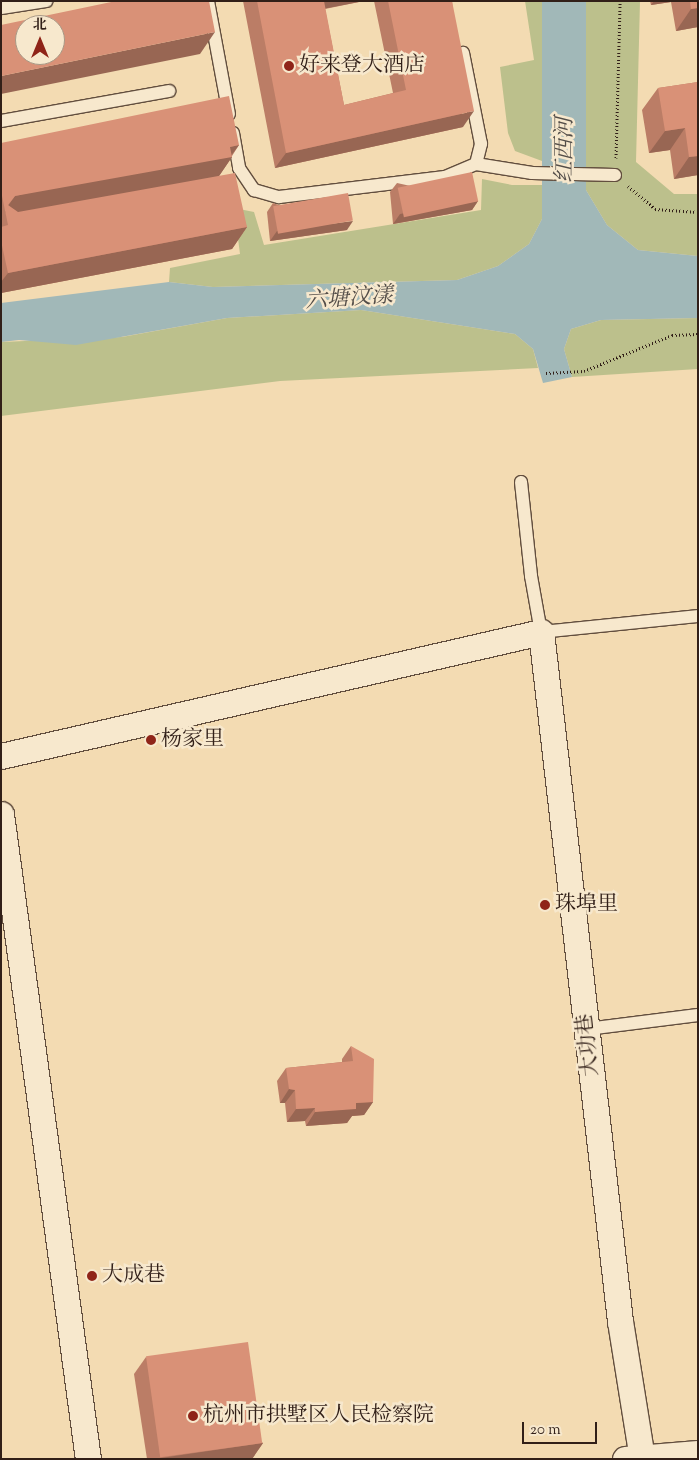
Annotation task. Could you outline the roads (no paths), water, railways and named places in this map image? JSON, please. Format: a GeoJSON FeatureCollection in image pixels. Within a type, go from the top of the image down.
{"type":"FeatureCollection","features":[{"type":"Feature","properties":{"kind":"street"},"geometry":{"type":"LineString","coordinates":[[1,756],[542,632]]}},
{"type":"Feature","properties":{"kind":"street","name":"大功巷"},"geometry":{"type":"LineString","coordinates":[[542,632],[636,1458]]}},
{"type":"Feature","properties":{"kind":"street"},"geometry":{"type":"LineString","coordinates":[[1,814],[88,1459]]}},
{"type":"Feature","properties":{"kind":"street"},"geometry":{"type":"LineString","coordinates":[[636,1458],[698,1453]]}},
{"type":"Feature","properties":{"kind":"lane"},"geometry":{"type":"LineString","coordinates":[[1,8],[46,1]]}},
{"type":"Feature","properties":{"kind":"lane"},"geometry":{"type":"LineString","coordinates":[[208,1],[239,168],[254,190],[279,197],[445,178],[476,164],[532,173],[615,175]]}},
{"type":"Feature","properties":{"kind":"lane"},"geometry":{"type":"LineString","coordinates":[[460,39],[481,144],[476,164]]}},
{"type":"Feature","properties":{"kind":"lane"},"geometry":{"type":"LineString","coordinates":[[1,121],[169,91]]}},
{"type":"Feature","properties":{"kind":"lane"},"geometry":{"type":"LineString","coordinates":[[521,482],[531,576],[542,632],[698,616]]}},
{"type":"Feature","properties":{"kind":"lane"},"geometry":{"type":"LineString","coordinates":[[587,1029],[698,1015]]}},
{"type":"Feature","properties":{"kind":"water"},"geometry":{"type":"Polygon","coordinates":[[[542,1],[586,1],[586,190],[607,225],[638,250],[698,256],[698,318],[601,320],[571,329],[564,349],[572,377],[543,383],[533,349],[515,334],[361,310],[227,318],[76,345],[19,340],[1,342],[1,303],[169,282],[213,287],[457,280],[498,266],[529,244],[542,219],[542,1]]]}},
{"type":"Feature","properties":{"kind":"place","name":"好来登大酒店"},"geometry":{"type":"Point","coordinates":[289,66]}},
{"type":"Feature","properties":{"kind":"place","name":"杨家里"},"geometry":{"type":"Point","coordinates":[151,740]}},
{"type":"Feature","properties":{"kind":"place","name":"珠埠里"},"geometry":{"type":"Point","coordinates":[545,905]}},
{"type":"Feature","properties":{"kind":"place","name":"大成巷"},"geometry":{"type":"Point","coordinates":[92,1276]}},
{"type":"Feature","properties":{"kind":"place","name":"杭州市拱墅区人民检察院"},"geometry":{"type":"Point","coordinates":[193,1416]}},
{"type":"Feature","properties":{"kind":"water label","name":"红西河"},"geometry":{"type":"Point","coordinates":[567,150]}},
{"type":"Feature","properties":{"kind":"water label","name":"六塘汶漾"},"geometry":{"type":"Point","coordinates":[349,300]}}]}
